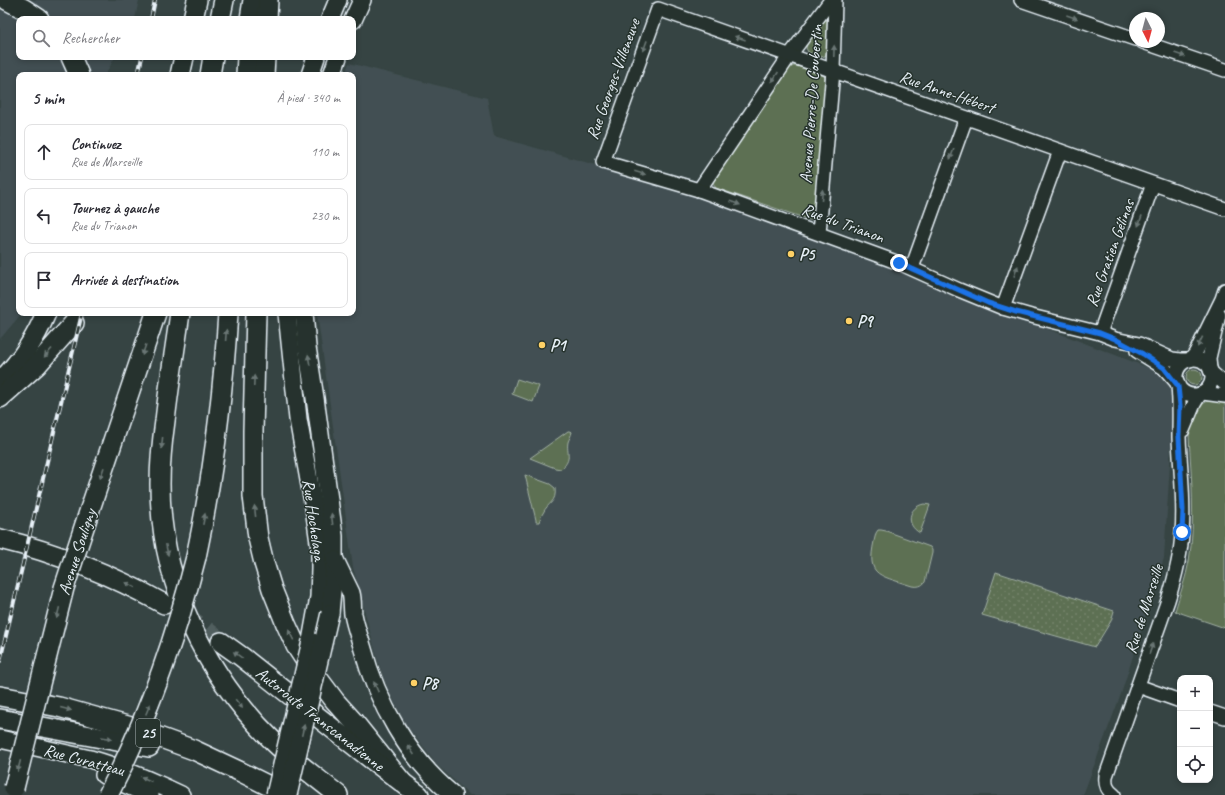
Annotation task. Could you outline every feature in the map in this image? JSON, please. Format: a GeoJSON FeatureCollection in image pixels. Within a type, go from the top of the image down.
{"type":"FeatureCollection","features":[{"type":"Feature","properties":{"kind":"highway"},"geometry":{"type":"LineString","coordinates":[[7,0],[34,16]]}},
{"type":"Feature","properties":{"kind":"highway"},"geometry":{"type":"LineString","coordinates":[[194,16],[197,0]]}},
{"type":"Feature","properties":{"kind":"highway"},"geometry":{"type":"LineString","coordinates":[[221,16],[224,0]]}},
{"type":"Feature","properties":{"kind":"highway"},"geometry":{"type":"LineString","coordinates":[[250,16],[253,0]]}},
{"type":"Feature","properties":{"kind":"highway"},"geometry":{"type":"LineString","coordinates":[[267,16],[268,0]]}},
{"type":"Feature","properties":{"kind":"highway"},"geometry":{"type":"LineString","coordinates":[[72,60],[78,72]]}},
{"type":"Feature","properties":{"kind":"highway"},"geometry":{"type":"LineString","coordinates":[[181,72],[183,60]]}},
{"type":"Feature","properties":{"kind":"highway"},"geometry":{"type":"LineString","coordinates":[[210,72],[212,60]]}},
{"type":"Feature","properties":{"kind":"highway"},"geometry":{"type":"LineString","coordinates":[[214,72],[216,60]]}},
{"type":"Feature","properties":{"kind":"highway"},"geometry":{"type":"LineString","coordinates":[[246,72],[247,60]]}},
{"type":"Feature","properties":{"kind":"highway"},"geometry":{"type":"LineString","coordinates":[[264,72],[265,60]]}},
{"type":"Feature","properties":{"kind":"highway"},"geometry":{"type":"LineString","coordinates":[[0,382],[17,364],[30,346],[45,316]]}},
{"type":"Feature","properties":{"kind":"highway","name":"Avenue Souligny"},"geometry":{"type":"LineString","coordinates":[[13,791],[64,588],[155,316]]}},
{"type":"Feature","properties":{"kind":"highway"},"geometry":{"type":"LineString","coordinates":[[180,316],[162,440],[160,468],[161,511],[166,547],[177,592],[189,622],[215,670],[238,702],[267,734],[297,763],[338,795]]}},
{"type":"Feature","properties":{"kind":"highway"},"geometry":{"type":"LineString","coordinates":[[108,795],[134,741],[157,685],[180,615],[196,558],[208,497],[218,431],[228,316]]}},
{"type":"Feature","properties":{"kind":"highway"},"geometry":{"type":"LineString","coordinates":[[256,316],[252,438],[253,496],[258,538],[272,589],[288,630],[296,646],[311,669],[335,701],[402,782]]}},
{"type":"Feature","properties":{"kind":"highway"},"geometry":{"type":"LineString","coordinates":[[0,398],[37,365],[74,323]]}},
{"type":"Feature","properties":{"kind":"highway"},"geometry":{"type":"LineString","coordinates":[[0,539],[36,548],[73,561],[114,578],[164,604]]}},
{"type":"Feature","properties":{"kind":"highway","name":"Autoroute Transcanadienne"},"geometry":{"type":"LineString","coordinates":[[221,642],[419,795]]}},
{"type":"Feature","properties":{"kind":"highway","name":"25"},"geometry":{"type":"LineString","coordinates":[[0,696],[59,707],[131,727],[194,750],[288,795]]}},
{"type":"Feature","properties":{"kind":"highway"},"geometry":{"type":"LineString","coordinates":[[0,719],[159,749],[204,763],[283,795]]}},
{"type":"Feature","properties":{"kind":"main road"},"geometry":{"type":"LineString","coordinates":[[331,16],[338,0]]}},
{"type":"Feature","properties":{"kind":"main road"},"geometry":{"type":"LineString","coordinates":[[355,16],[362,0]]}},
{"type":"Feature","properties":{"kind":"main road"},"geometry":{"type":"LineString","coordinates":[[311,72],[315,60]]}},
{"type":"Feature","properties":{"kind":"main road"},"geometry":{"type":"LineString","coordinates":[[333,72],[337,60]]}},
{"type":"Feature","properties":{"kind":"main road","name":"Rue Hochelaga"},"geometry":{"type":"LineString","coordinates":[[275,795],[325,605],[319,536],[298,419],[287,316]]}},
{"type":"Feature","properties":{"kind":"main road","name":"Rue Hochelaga"},"geometry":{"type":"LineString","coordinates":[[288,795],[334,558],[332,514],[307,347],[304,316]]}},
{"type":"Feature","properties":{"kind":"main road"},"geometry":{"type":"LineString","coordinates":[[334,558],[353,598],[353,614],[361,645],[369,671],[381,699],[391,718],[420,763],[453,795]]}},
{"type":"Feature","properties":{"kind":"main road"},"geometry":{"type":"LineString","coordinates":[[325,605],[342,604],[353,614]]}},
{"type":"Feature","properties":{"kind":"main road","name":"Rue Curatteau"},"geometry":{"type":"LineString","coordinates":[[0,739],[104,762],[181,795]]}},
{"type":"Feature","properties":{"kind":"main road","name":"Rue Curatteau"},"geometry":{"type":"LineString","coordinates":[[29,746],[104,775],[150,795]]}},
{"type":"Feature","properties":{"kind":"street","name":"Avenue Pierre-De Coubertin"},"geometry":{"type":"LineString","coordinates":[[699,190],[790,55],[831,0]]}},
{"type":"Feature","properties":{"kind":"street","name":"Avenue Pierre-De Coubertin"},"geometry":{"type":"LineString","coordinates":[[819,233],[833,71],[835,0]]}},
{"type":"Feature","properties":{"kind":"street"},"geometry":{"type":"LineString","coordinates":[[1021,0],[1129,37]]}},
{"type":"Feature","properties":{"kind":"street","name":"Rue Anne-Hébert"},"geometry":{"type":"LineString","coordinates":[[658,9],[1225,209]]}},
{"type":"Feature","properties":{"kind":"street","name":"Rue Georges-Villeneuve"},"geometry":{"type":"LineString","coordinates":[[603,162],[658,9]]}},
{"type":"Feature","properties":{"kind":"street"},"geometry":{"type":"LineString","coordinates":[[1161,48],[1225,70]]}},
{"type":"Feature","properties":{"kind":"street"},"geometry":{"type":"LineString","coordinates":[[912,268],[966,118]]}},
{"type":"Feature","properties":{"kind":"street"},"geometry":{"type":"LineString","coordinates":[[1003,308],[1060,151]]}},
{"type":"Feature","properties":{"kind":"street","name":"Rue du Trianon"},"geometry":{"type":"LineString","coordinates":[[603,162],[699,190],[819,233],[912,268],[959,290],[1003,308],[1100,333],[1143,354],[1164,368],[1178,385]]}},
{"type":"Feature","properties":{"kind":"street","name":"Rue Gratien Gélinas"},"geometry":{"type":"LineString","coordinates":[[1100,333],[1153,184]]}},
{"type":"Feature","properties":{"kind":"street"},"geometry":{"type":"LineString","coordinates":[[1223,295],[1209,358],[1211,383],[1206,390],[1201,393],[1196,395],[1188,394],[1178,385],[1176,378],[1178,370],[1182,364],[1195,354],[1223,295]]}},
{"type":"Feature","properties":{"kind":"street","name":"Rue du Trianon"},"geometry":{"type":"LineString","coordinates":[[1115,339],[1138,344],[1172,359],[1189,360]]}},
{"type":"Feature","properties":{"kind":"street"},"geometry":{"type":"LineString","coordinates":[[1189,360],[1204,362],[1225,384]]}},
{"type":"Feature","properties":{"kind":"street","name":"Rue de Marseille"},"geometry":{"type":"LineString","coordinates":[[1110,791],[1106,776],[1168,600],[1179,559],[1183,510],[1178,385]]}},
{"type":"Feature","properties":{"kind":"street"},"geometry":{"type":"LineString","coordinates":[[1201,393],[1225,396]]}},
{"type":"Feature","properties":{"kind":"street","name":"Rue de Marseille"},"geometry":{"type":"LineString","coordinates":[[1179,437],[1194,404],[1201,393]]}},
{"type":"Feature","properties":{"kind":"street"},"geometry":{"type":"LineString","coordinates":[[1138,686],[1177,700]]}},
{"type":"Feature","properties":{"kind":"street"},"geometry":{"type":"LineString","coordinates":[[1213,713],[1225,717]]}},
{"type":"Feature","properties":{"kind":"shaded area"},"geometry":{"type":"Polygon","coordinates":[[[0,0],[139,0],[136,16],[16,16],[16,60],[113,60],[107,72],[16,72],[16,316],[19,316],[0,339],[0,0]]]}},
{"type":"Feature","properties":{"kind":"shaded area"},"geometry":{"type":"Polygon","coordinates":[[[349,63],[487,98],[494,136],[700,195],[1167,375],[1172,395],[1173,416],[1164,558],[1121,694],[1083,795],[470,795],[437,765],[406,725],[387,688],[378,662],[353,567],[317,316],[356,316],[356,72],[346,72],[349,63]]]}},
{"type":"Feature","properties":{"kind":"green space"},"geometry":{"type":"Polygon","coordinates":[[[831,7],[827,52],[825,56],[821,57],[808,52],[806,43],[831,7]]]}},
{"type":"Feature","properties":{"kind":"green space"},"geometry":{"type":"Polygon","coordinates":[[[793,66],[822,75],[825,77],[825,81],[827,81],[814,217],[810,220],[716,188],[713,184],[713,180],[789,67],[790,68],[793,66]]]}},
{"type":"Feature","properties":{"kind":"green space"},"geometry":{"type":"Polygon","coordinates":[[[1194,369],[1200,371],[1202,377],[1200,383],[1194,385],[1188,383],[1186,377],[1188,371],[1194,369]]]}},
{"type":"Feature","properties":{"kind":"green space"},"geometry":{"type":"Polygon","coordinates":[[[517,379],[539,386],[533,402],[512,394],[517,379]]]}},
{"type":"Feature","properties":{"kind":"green space"},"geometry":{"type":"Polygon","coordinates":[[[1210,400],[1225,402],[1225,628],[1175,611],[1186,574],[1191,545],[1193,514],[1189,436],[1197,410],[1210,400]]]}},
{"type":"Feature","properties":{"kind":"green space"},"geometry":{"type":"Polygon","coordinates":[[[568,431],[572,432],[568,442],[568,459],[561,469],[530,458],[568,431]]]}},
{"type":"Feature","properties":{"kind":"green space"},"geometry":{"type":"Polygon","coordinates":[[[525,475],[550,484],[555,488],[555,497],[545,509],[539,522],[536,522],[525,475]]]}},
{"type":"Feature","properties":{"kind":"green space"},"geometry":{"type":"Polygon","coordinates":[[[924,504],[930,505],[920,533],[912,526],[910,517],[915,509],[924,504]]]}},
{"type":"Feature","properties":{"kind":"green space"},"geometry":{"type":"Polygon","coordinates":[[[878,530],[886,531],[930,547],[932,553],[925,582],[923,584],[912,586],[889,579],[876,571],[873,566],[872,558],[876,533],[878,530]]]}},
{"type":"Feature","properties":{"kind":"green space"},"geometry":{"type":"Polygon","coordinates":[[[996,572],[1114,611],[1111,621],[1095,647],[982,615],[996,572]]]}},
{"type":"Feature","properties":{"kind":"tunnel"},"geometry":{"type":"LineString","coordinates":[[182,614],[221,642]]}},
{"type":"Feature","properties":{"kind":"railway"},"geometry":{"type":"LineString","coordinates":[[152,16],[155,0]]}},
{"type":"Feature","properties":{"kind":"railway"},"geometry":{"type":"LineString","coordinates":[[139,72],[141,60]]}},
{"type":"Feature","properties":{"kind":"railway"},"geometry":{"type":"LineString","coordinates":[[0,661],[81,316]]}},
{"type":"Feature","properties":{"kind":"place","name":"P5"},"geometry":{"type":"Point","coordinates":[791,254]}},
{"type":"Feature","properties":{"kind":"place","name":"P9"},"geometry":{"type":"Point","coordinates":[849,321]}},
{"type":"Feature","properties":{"kind":"place","name":"P1"},"geometry":{"type":"Point","coordinates":[542,345]}},
{"type":"Feature","properties":{"kind":"place","name":"P8"},"geometry":{"type":"Point","coordinates":[414,683]}},
{"type":"Feature","properties":{"kind":"route"},"geometry":{"type":"LineString","coordinates":[[899,263],[988,303],[1016,312],[1100,333],[1143,354],[1164,368],[1178,386],[1183,510],[1182,532]]}}]}
